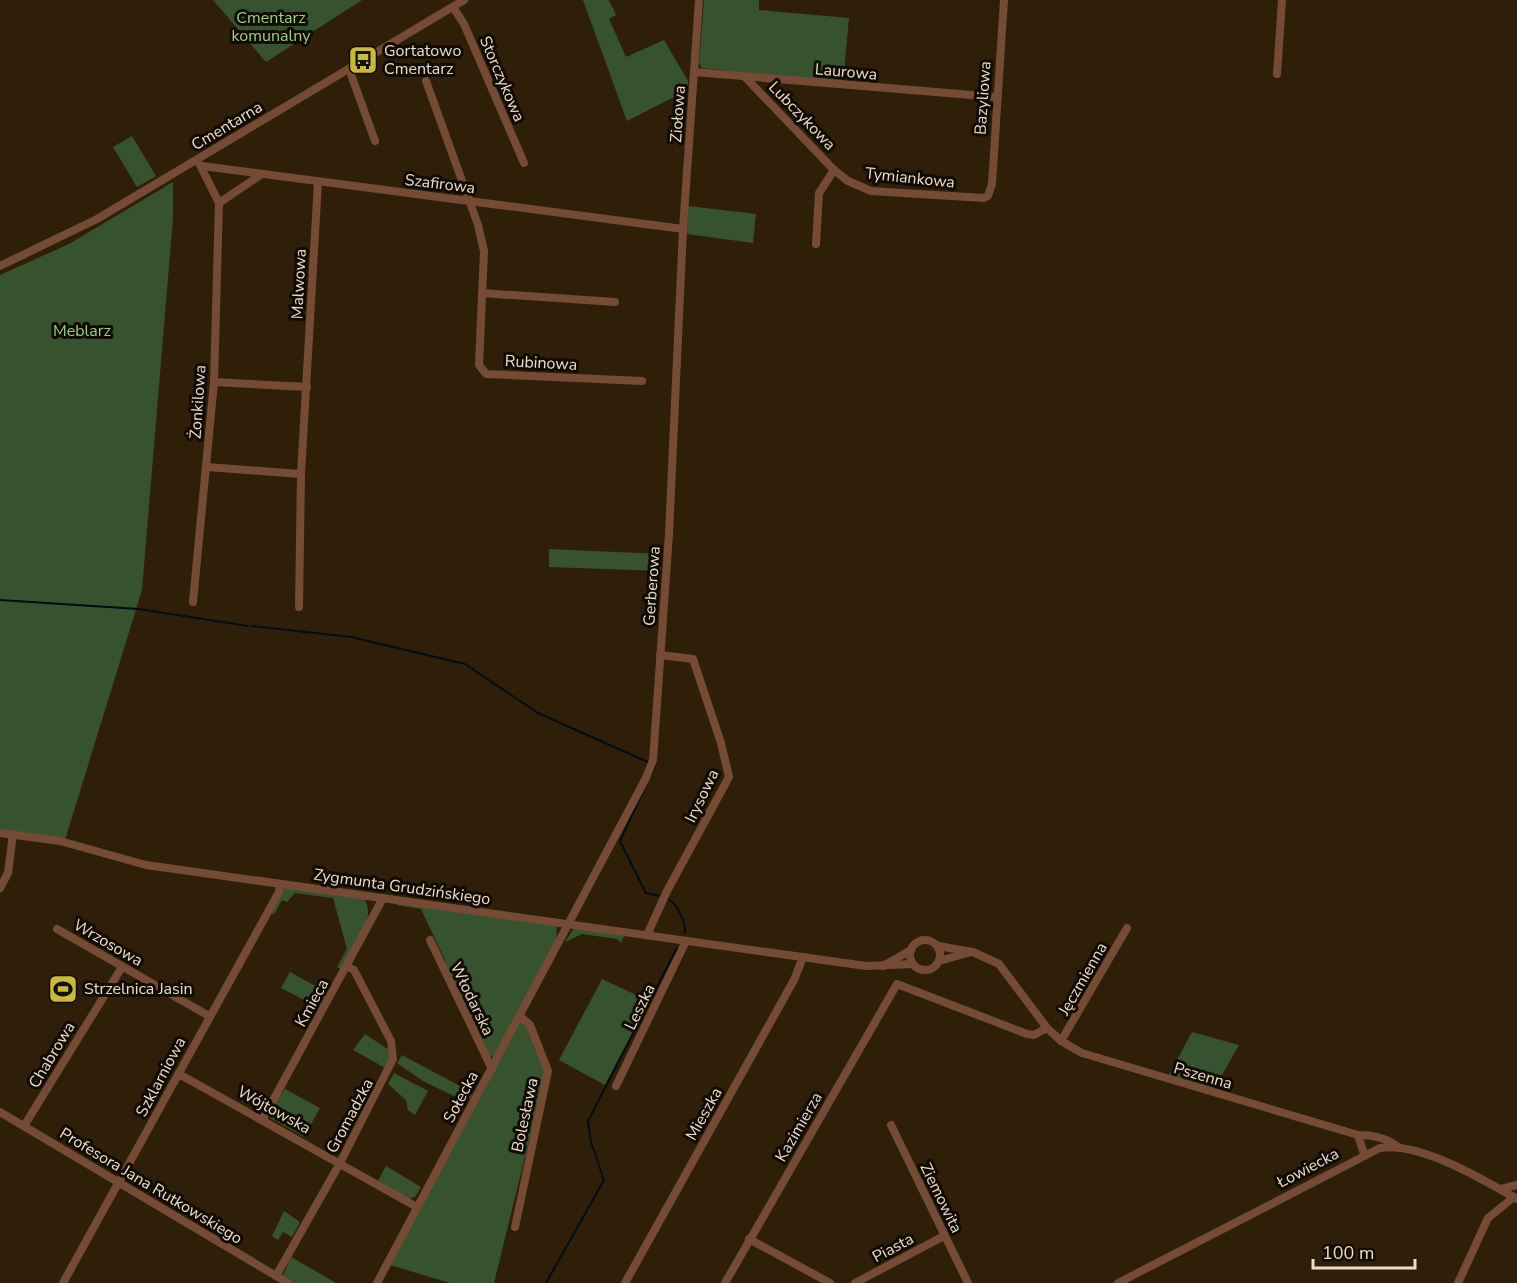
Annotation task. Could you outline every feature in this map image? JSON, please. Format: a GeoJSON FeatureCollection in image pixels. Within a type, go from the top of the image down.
{"type":"FeatureCollection","features":[{"type":"Feature","properties":{"kind":"street","name":"Cmentarna"},"geometry":{"type":"LineString","coordinates":[[0,266],[97,219],[199,163],[464,0]]}},
{"type":"Feature","properties":{"kind":"street","name":"Ziołowa"},"geometry":{"type":"LineString","coordinates":[[683,229],[699,0]]}},
{"type":"Feature","properties":{"kind":"street","name":"Bazyliowa"},"geometry":{"type":"LineString","coordinates":[[988,196],[992,184],[1004,0]]}},
{"type":"Feature","properties":{"kind":"street"},"geometry":{"type":"LineString","coordinates":[[1277,74],[1282,0]]}},
{"type":"Feature","properties":{"kind":"street","name":"Storczykowa"},"geometry":{"type":"LineString","coordinates":[[453,7],[464,24],[524,163]]}},
{"type":"Feature","properties":{"kind":"street"},"geometry":{"type":"LineString","coordinates":[[349,69],[375,141]]}},
{"type":"Feature","properties":{"kind":"street","name":"Laurowa"},"geometry":{"type":"LineString","coordinates":[[694,72],[996,97]]}},
{"type":"Feature","properties":{"kind":"street","name":"Lubczykowa"},"geometry":{"type":"LineString","coordinates":[[745,77],[834,170],[819,193],[816,244]]}},
{"type":"Feature","properties":{"kind":"street","name":"Rubinowa"},"geometry":{"type":"LineString","coordinates":[[426,81],[478,225],[484,251],[479,365],[486,374],[642,381]]}},
{"type":"Feature","properties":{"kind":"street","name":"Szafirowa"},"geometry":{"type":"LineString","coordinates":[[199,163],[318,182],[683,229]]}},
{"type":"Feature","properties":{"kind":"street","name":"Żonkilowa"},"geometry":{"type":"LineString","coordinates":[[193,602],[214,382],[219,203],[199,163]]}},
{"type":"Feature","properties":{"kind":"street","name":"Tymiankowa"},"geometry":{"type":"LineString","coordinates":[[834,170],[859,188],[984,198],[988,196]]}},
{"type":"Feature","properties":{"kind":"street"},"geometry":{"type":"LineString","coordinates":[[219,203],[262,174]]}},
{"type":"Feature","properties":{"kind":"street","name":"Malwowa"},"geometry":{"type":"LineString","coordinates":[[299,607],[301,474],[318,182]]}},
{"type":"Feature","properties":{"kind":"street","name":"Gerberowa"},"geometry":{"type":"LineString","coordinates":[[568,924],[651,769],[655,743],[675,422],[683,229]]}},
{"type":"Feature","properties":{"kind":"street"},"geometry":{"type":"LineString","coordinates":[[482,293],[615,302]]}},
{"type":"Feature","properties":{"kind":"street"},"geometry":{"type":"LineString","coordinates":[[214,382],[307,387]]}},
{"type":"Feature","properties":{"kind":"street"},"geometry":{"type":"LineString","coordinates":[[207,467],[301,474]]}},
{"type":"Feature","properties":{"kind":"street","name":"Irysowa"},"geometry":{"type":"LineString","coordinates":[[647,935],[667,891],[729,777],[721,743],[693,659],[660,655]]}},
{"type":"Feature","properties":{"kind":"street","name":"Zygmunta Grudzińskiego"},"geometry":{"type":"LineString","coordinates":[[0,833],[60,840],[146,865],[803,957]]}},
{"type":"Feature","properties":{"kind":"street"},"geometry":{"type":"LineString","coordinates":[[0,888],[8,873],[14,834]]}},
{"type":"Feature","properties":{"kind":"street","name":"Szklarniowa"},"geometry":{"type":"LineString","coordinates":[[63,1283],[279,892],[280,884]]}},
{"type":"Feature","properties":{"kind":"street","name":"Kmieca"},"geometry":{"type":"LineString","coordinates":[[263,1119],[348,967],[383,898]]}},
{"type":"Feature","properties":{"kind":"street","name":"Sołecka"},"geometry":{"type":"LineString","coordinates":[[377,1283],[568,924]]}},
{"type":"Feature","properties":{"kind":"street","name":"Jęczmienna"},"geometry":{"type":"LineString","coordinates":[[1061,1041],[1127,928]]}},
{"type":"Feature","properties":{"kind":"street","name":"Wrzosowa"},"geometry":{"type":"LineString","coordinates":[[57,929],[209,1016]]}},
{"type":"Feature","properties":{"kind":"street","name":"Pszenna"},"geometry":{"type":"LineString","coordinates":[[882,966],[910,950],[915,943],[923,939],[938,946],[973,952],[999,964],[1047,1028],[1061,1041],[1098,1059],[1391,1142],[1398,1147]]}},
{"type":"Feature","properties":{"kind":"street","name":"Włodarska"},"geometry":{"type":"LineString","coordinates":[[430,940],[492,1069]]}},
{"type":"Feature","properties":{"kind":"street","name":"Leszka"},"geometry":{"type":"LineString","coordinates":[[616,1086],[686,941]]}},
{"type":"Feature","properties":{"kind":"street"},"geometry":{"type":"LineString","coordinates":[[938,946],[939,961]]}},
{"type":"Feature","properties":{"kind":"street"},"geometry":{"type":"LineString","coordinates":[[910,950],[913,964]]}},
{"type":"Feature","properties":{"kind":"street"},"geometry":{"type":"LineString","coordinates":[[803,957],[882,966],[913,964],[927,970],[939,961],[973,952]]}},
{"type":"Feature","properties":{"kind":"street","name":"Mieszka"},"geometry":{"type":"LineString","coordinates":[[625,1283],[794,980],[803,957]]}},
{"type":"Feature","properties":{"kind":"street","name":"Chabrowa"},"geometry":{"type":"LineString","coordinates":[[24,1126],[122,966]]}},
{"type":"Feature","properties":{"kind":"street","name":"Gromadzka"},"geometry":{"type":"LineString","coordinates":[[276,1276],[389,1072],[394,1054],[390,1041],[354,970],[348,967]]}},
{"type":"Feature","properties":{"kind":"street","name":"Kazimierza"},"geometry":{"type":"LineString","coordinates":[[725,1283],[897,984],[1027,1034],[1034,1035],[1047,1028]]}},
{"type":"Feature","properties":{"kind":"street","name":"Bolesława"},"geometry":{"type":"LineString","coordinates":[[515,1227],[548,1071],[530,1025],[520,1016]]}},
{"type":"Feature","properties":{"kind":"street","name":"Wójtowska"},"geometry":{"type":"LineString","coordinates":[[179,1074],[417,1207]]}},
{"type":"Feature","properties":{"kind":"street","name":"Profesora Jana Rutkowskiego"},"geometry":{"type":"LineString","coordinates":[[0,1112],[288,1283]]}},
{"type":"Feature","properties":{"kind":"street","name":"Ziemowita"},"geometry":{"type":"LineString","coordinates":[[891,1125],[968,1283]]}},
{"type":"Feature","properties":{"kind":"street"},"geometry":{"type":"LineString","coordinates":[[1363,1135],[1373,1150]]}},
{"type":"Feature","properties":{"kind":"street"},"geometry":{"type":"LineString","coordinates":[[1363,1135],[1364,1154]]}},
{"type":"Feature","properties":{"kind":"street","name":"Łowiecka"},"geometry":{"type":"LineString","coordinates":[[1118,1283],[1373,1150],[1398,1147],[1451,1164],[1515,1198]]}},
{"type":"Feature","properties":{"kind":"street"},"geometry":{"type":"LineString","coordinates":[[1500,1190],[1517,1185]]}},
{"type":"Feature","properties":{"kind":"street"},"geometry":{"type":"LineString","coordinates":[[1458,1283],[1488,1218],[1515,1198]]}},
{"type":"Feature","properties":{"kind":"street","name":"Piasta"},"geometry":{"type":"LineString","coordinates":[[855,1283],[944,1236]]}},
{"type":"Feature","properties":{"kind":"street"},"geometry":{"type":"LineString","coordinates":[[749,1239],[830,1283]]}},
{"type":"Feature","properties":{"kind":"green space","name":"Cmentarz komunalny"},"geometry":{"type":"Polygon","coordinates":[[[213,0],[362,0],[266,62],[213,0]]]}},
{"type":"Feature","properties":{"kind":"green space"},"geometry":{"type":"Polygon","coordinates":[[[583,0],[609,0],[616,15],[609,19],[626,57],[664,40],[688,81],[688,90],[627,121],[583,0]]]}},
{"type":"Feature","properties":{"kind":"green space"},"geometry":{"type":"Polygon","coordinates":[[[704,0],[759,0],[759,10],[849,18],[843,83],[702,68],[699,63],[704,0]]]}},
{"type":"Feature","properties":{"kind":"green space"},"geometry":{"type":"Polygon","coordinates":[[[132,136],[156,176],[137,187],[113,147],[132,136]]]}},
{"type":"Feature","properties":{"kind":"green space","name":"Meblarz"},"geometry":{"type":"Polygon","coordinates":[[[173,182],[173,218],[142,590],[65,840],[0,829],[0,275],[69,244],[173,182]]]}},
{"type":"Feature","properties":{"kind":"green space"},"geometry":{"type":"Polygon","coordinates":[[[688,206],[756,214],[753,243],[687,234],[688,206]]]}},
{"type":"Feature","properties":{"kind":"green space"},"geometry":{"type":"Polygon","coordinates":[[[549,549],[661,554],[661,571],[549,567],[549,549]]]}},
{"type":"Feature","properties":{"kind":"green space"},"geometry":{"type":"Polygon","coordinates":[[[285,887],[364,898],[368,916],[366,925],[341,969],[337,967],[347,949],[333,898],[295,893],[287,902],[282,900],[274,915],[272,913],[285,887]]]}},
{"type":"Feature","properties":{"kind":"green space"},"geometry":{"type":"Polygon","coordinates":[[[400,901],[557,926],[556,942],[494,1057],[489,1056],[448,979],[445,960],[421,909],[396,905],[400,901]]]}},
{"type":"Feature","properties":{"kind":"green space"},"geometry":{"type":"Polygon","coordinates":[[[576,925],[627,930],[621,943],[617,939],[582,934],[565,942],[576,925]]]}},
{"type":"Feature","properties":{"kind":"green space"},"geometry":{"type":"Polygon","coordinates":[[[290,972],[328,993],[319,1008],[281,988],[290,972]]]}},
{"type":"Feature","properties":{"kind":"green space"},"geometry":{"type":"Polygon","coordinates":[[[602,979],[649,1001],[605,1085],[559,1060],[602,979]]]}},
{"type":"Feature","properties":{"kind":"green space"},"geometry":{"type":"Polygon","coordinates":[[[521,1018],[538,1045],[545,1075],[494,1283],[450,1283],[390,1265],[521,1018]]]}},
{"type":"Feature","properties":{"kind":"green space"},"geometry":{"type":"Polygon","coordinates":[[[1192,1032],[1239,1045],[1214,1089],[1169,1075],[1192,1032]]]}},
{"type":"Feature","properties":{"kind":"green space"},"geometry":{"type":"Polygon","coordinates":[[[365,1034],[391,1051],[387,1069],[353,1050],[365,1034]]]}},
{"type":"Feature","properties":{"kind":"green space"},"geometry":{"type":"Polygon","coordinates":[[[402,1055],[473,1093],[470,1099],[462,1100],[423,1081],[397,1063],[402,1055]]]}},
{"type":"Feature","properties":{"kind":"green space"},"geometry":{"type":"Polygon","coordinates":[[[394,1073],[428,1091],[415,1115],[408,1110],[406,1100],[388,1084],[394,1073]]]}},
{"type":"Feature","properties":{"kind":"green space"},"geometry":{"type":"Polygon","coordinates":[[[285,1089],[320,1108],[304,1137],[270,1118],[272,1109],[285,1089]]]}},
{"type":"Feature","properties":{"kind":"green space"},"geometry":{"type":"Polygon","coordinates":[[[386,1166],[421,1187],[415,1197],[408,1199],[378,1181],[386,1166]]]}},
{"type":"Feature","properties":{"kind":"green space"},"geometry":{"type":"Polygon","coordinates":[[[284,1211],[300,1222],[292,1237],[283,1232],[278,1240],[272,1236],[284,1211]]]}},
{"type":"Feature","properties":{"kind":"green space"},"geometry":{"type":"Polygon","coordinates":[[[291,1257],[336,1283],[293,1283],[283,1275],[291,1257]]]}},
{"type":"Feature","properties":{"kind":"waterway"},"geometry":{"type":"LineString","coordinates":[[0,600],[139,609],[248,626]]}},
{"type":"Feature","properties":{"kind":"waterway"},"geometry":{"type":"LineString","coordinates":[[252,626],[351,637],[465,664],[538,713],[650,763]]}},
{"type":"Feature","properties":{"kind":"waterway"},"geometry":{"type":"LineString","coordinates":[[655,766],[620,841],[646,893],[660,896]]}},
{"type":"Feature","properties":{"kind":"waterway"},"geometry":{"type":"LineString","coordinates":[[667,898],[680,913],[685,933]]}},
{"type":"Feature","properties":{"kind":"waterway"},"geometry":{"type":"LineString","coordinates":[[546,1283],[604,1180],[591,1142],[588,1121],[677,948]]}},
{"type":"Feature","properties":{"kind":"place","name":"Gortatowo Cmentarz"},"geometry":{"type":"Point","coordinates":[363,60]}},
{"type":"Feature","properties":{"kind":"place","name":"Strzelnica Jasin"},"geometry":{"type":"Point","coordinates":[63,989]}}]}
